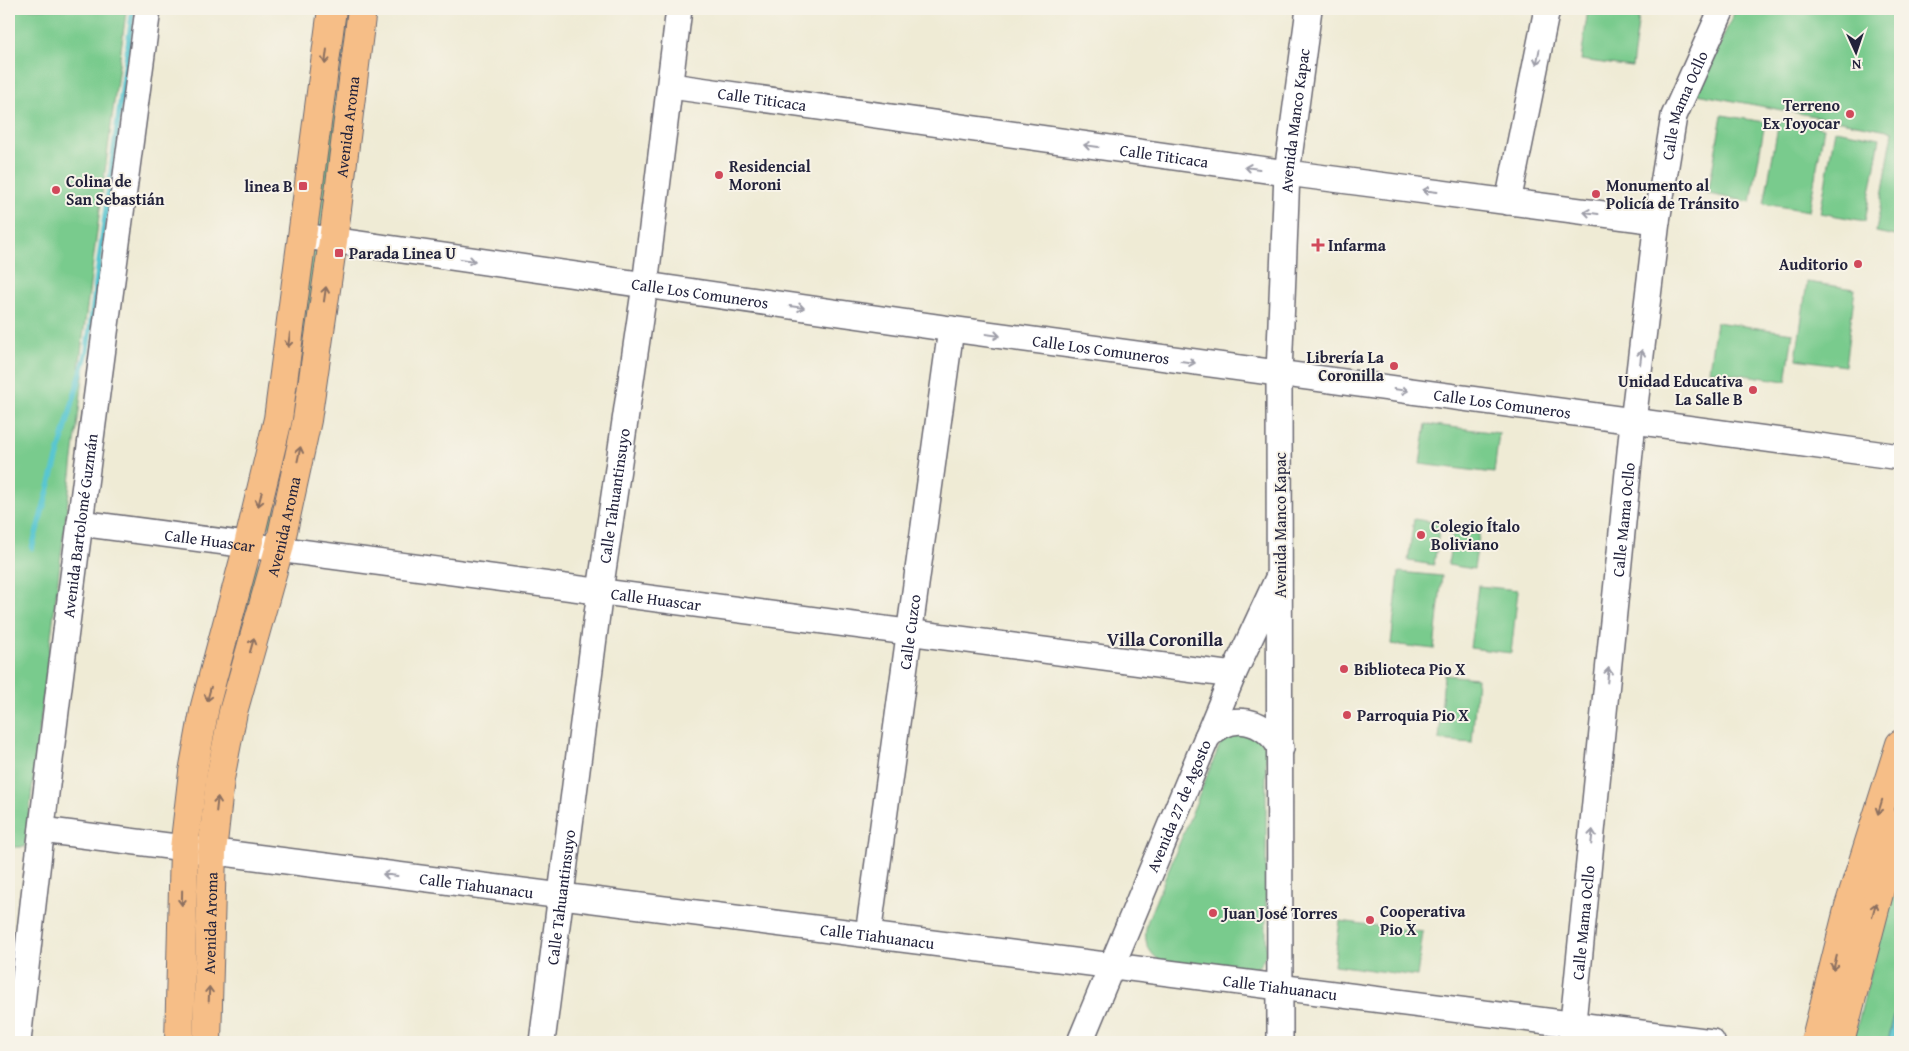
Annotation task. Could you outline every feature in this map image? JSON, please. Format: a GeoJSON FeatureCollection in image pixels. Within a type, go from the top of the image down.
{"type":"FeatureCollection","features":[{"type":"Feature","properties":{"kind":"main road","name":"Avenida Aroma"},"geometry":{"type":"LineString","coordinates":[[179,1042],[184,849],[193,772],[205,706],[248,545],[278,419],[304,236],[332,9]]}},
{"type":"Feature","properties":{"kind":"main road","name":"Avenida Aroma"},"geometry":{"type":"LineString","coordinates":[[207,1042],[212,852],[220,779],[233,712],[279,549],[307,420],[333,241],[362,9]]}},
{"type":"Feature","properties":{"kind":"main road"},"geometry":{"type":"LineString","coordinates":[[1815,1042],[1849,906],[1900,744]]}},
{"type":"Feature","properties":{"kind":"main road"},"geometry":{"type":"LineString","coordinates":[[1840,1042],[1882,882],[1900,824]]}},
{"type":"Feature","properties":{"kind":"street","name":"Avenida Bartolomé Guzmán"},"geometry":{"type":"LineString","coordinates":[[18,1042],[80,523],[148,9]]}},
{"type":"Feature","properties":{"kind":"street","name":"Calle Tahuantinsuyo"},"geometry":{"type":"LineString","coordinates":[[542,1042],[600,591],[645,285],[679,9]]}},
{"type":"Feature","properties":{"kind":"street","name":"Avenida Manco Kapac"},"geometry":{"type":"LineString","coordinates":[[1280,1042],[1281,571],[1279,374],[1287,173],[1309,9]]}},
{"type":"Feature","properties":{"kind":"street"},"geometry":{"type":"LineString","coordinates":[[1508,202],[1547,9]]}},
{"type":"Feature","properties":{"kind":"street","name":"Calle Mama Ocllo"},"geometry":{"type":"LineString","coordinates":[[1572,1033],[1633,422],[1657,221],[1674,116],[1722,9]]}},
{"type":"Feature","properties":{"kind":"street","name":"Calle Titicaca"},"geometry":{"type":"LineString","coordinates":[[671,86],[1287,173],[1657,221]]}},
{"type":"Feature","properties":{"kind":"street","name":"Calle Los Comuneros"},"geometry":{"type":"LineString","coordinates":[[304,236],[950,329],[1900,457]]}},
{"type":"Feature","properties":{"kind":"street","name":"Calle Cuzco"},"geometry":{"type":"LineString","coordinates":[[868,935],[950,329]]}},
{"type":"Feature","properties":{"kind":"street","name":"Calle Huascar"},"geometry":{"type":"LineString","coordinates":[[80,523],[1233,675]]}},
{"type":"Feature","properties":{"kind":"street","name":"Avenida 27 de Agosto"},"geometry":{"type":"LineString","coordinates":[[1080,1042],[1233,675],[1281,571]]}},
{"type":"Feature","properties":{"kind":"street"},"geometry":{"type":"LineString","coordinates":[[1207,737],[1217,726],[1231,722],[1247,722],[1260,725],[1273,735],[1280,748]]}},
{"type":"Feature","properties":{"kind":"street","name":"Calle Tiahuanacu"},"geometry":{"type":"LineString","coordinates":[[42,830],[1280,986],[1572,1033],[1712,1042]]}},
{"type":"Feature","properties":{"kind":"green space","name":"Colina de San Sebastián"},"geometry":{"type":"Polygon","coordinates":[[[9,9],[126,9],[79,368],[85,362],[25,847],[9,847],[9,9]]]}},
{"type":"Feature","properties":{"kind":"green space"},"geometry":{"type":"Polygon","coordinates":[[[343,9],[352,9],[324,226],[316,225],[343,9]]]}},
{"type":"Feature","properties":{"kind":"green space"},"geometry":{"type":"Polygon","coordinates":[[[1588,9],[1640,9],[1632,67],[1581,60],[1588,9]]]}},
{"type":"Feature","properties":{"kind":"green space","name":"Terreno Ex Toyocar"},"geometry":{"type":"Polygon","coordinates":[[[1736,9],[1900,9],[1900,237],[1876,232],[1893,131],[1697,94],[1736,9]]]}},
{"type":"Feature","properties":{"kind":"green space"},"geometry":{"type":"Polygon","coordinates":[[[1722,115],[1765,122],[1751,202],[1708,194],[1722,115]]]}},
{"type":"Feature","properties":{"kind":"green space"},"geometry":{"type":"Polygon","coordinates":[[[1779,121],[1824,128],[1809,211],[1764,204],[1779,121]]]}},
{"type":"Feature","properties":{"kind":"green space"},"geometry":{"type":"Polygon","coordinates":[[[1835,130],[1880,138],[1865,221],[1820,213],[1835,130]]]}},
{"type":"Feature","properties":{"kind":"green space"},"geometry":{"type":"Polygon","coordinates":[[[310,251],[320,251],[299,400],[272,527],[264,526],[310,251]]]}},
{"type":"Feature","properties":{"kind":"green space"},"geometry":{"type":"Polygon","coordinates":[[[1807,282],[1855,289],[1845,366],[1796,359],[1807,282]]]}},
{"type":"Feature","properties":{"kind":"green space"},"geometry":{"type":"Polygon","coordinates":[[[1716,322],[1793,333],[1786,381],[1709,370],[1716,322]]]}},
{"type":"Feature","properties":{"kind":"green space"},"geometry":{"type":"Polygon","coordinates":[[[1426,424],[1499,433],[1494,473],[1420,464],[1426,424]]]}},
{"type":"Feature","properties":{"kind":"green space"},"geometry":{"type":"Polygon","coordinates":[[[1414,519],[1440,523],[1434,565],[1408,561],[1414,519]]]}},
{"type":"Feature","properties":{"kind":"green space"},"geometry":{"type":"Polygon","coordinates":[[[1454,524],[1480,528],[1474,569],[1448,565],[1454,524]]]}},
{"type":"Feature","properties":{"kind":"green space"},"geometry":{"type":"Polygon","coordinates":[[[254,563],[263,564],[204,840],[194,838],[213,721],[254,563]]]}},
{"type":"Feature","properties":{"kind":"green space"},"geometry":{"type":"Polygon","coordinates":[[[1399,572],[1442,576],[1434,649],[1391,644],[1399,572]]]}},
{"type":"Feature","properties":{"kind":"green space"},"geometry":{"type":"Polygon","coordinates":[[[1478,586],[1518,590],[1511,653],[1470,648],[1478,586]]]}},
{"type":"Feature","properties":{"kind":"green space"},"geometry":{"type":"Polygon","coordinates":[[[1444,675],[1477,678],[1472,743],[1439,740],[1444,675]]]}},
{"type":"Feature","properties":{"kind":"green space"},"geometry":{"type":"Polygon","coordinates":[[[1248,729],[1266,746],[1266,954],[1258,967],[1244,973],[1163,963],[1152,954],[1147,943],[1146,931],[1149,917],[1224,737],[1248,729]]]}},
{"type":"Feature","properties":{"kind":"green space"},"geometry":{"type":"Polygon","coordinates":[[[1900,859],[1900,989],[1888,1042],[1853,1042],[1900,859]]]}},
{"type":"Feature","properties":{"kind":"green space"},"geometry":{"type":"Polygon","coordinates":[[[1340,921],[1423,932],[1417,976],[1334,965],[1340,921]]]}},
{"type":"Feature","properties":{"kind":"water"},"geometry":{"type":"Polygon","coordinates":[[[1900,989],[1900,1042],[1888,1042],[1900,989]]]}},
{"type":"Feature","properties":{"kind":"waterway"},"geometry":{"type":"LineString","coordinates":[[32,548],[87,351],[133,9]]}},
{"type":"Feature","properties":{"kind":"place","name":"Terreno Ex Toyocar"},"geometry":{"type":"Point","coordinates":[1850,114]}},
{"type":"Feature","properties":{"kind":"place","name":"Residencial Moroni"},"geometry":{"type":"Point","coordinates":[719,175]}},
{"type":"Feature","properties":{"kind":"place","name":"linea B"},"geometry":{"type":"Point","coordinates":[303,186]}},
{"type":"Feature","properties":{"kind":"place","name":"Colina de San Sebastián"},"geometry":{"type":"Point","coordinates":[56,190]}},
{"type":"Feature","properties":{"kind":"place","name":"Monumento al Policía de Tránsito"},"geometry":{"type":"Point","coordinates":[1596,194]}},
{"type":"Feature","properties":{"kind":"place","name":"Infarma"},"geometry":{"type":"Point","coordinates":[1318,245]}},
{"type":"Feature","properties":{"kind":"place","name":"Parada Linea U"},"geometry":{"type":"Point","coordinates":[339,253]}},
{"type":"Feature","properties":{"kind":"place","name":"Auditorio"},"geometry":{"type":"Point","coordinates":[1858,264]}},
{"type":"Feature","properties":{"kind":"place","name":"Librería La Coronilla"},"geometry":{"type":"Point","coordinates":[1394,366]}},
{"type":"Feature","properties":{"kind":"place","name":"Unidad Educativa La Salle B"},"geometry":{"type":"Point","coordinates":[1753,390]}},
{"type":"Feature","properties":{"kind":"place","name":"Colegio Ítalo Boliviano"},"geometry":{"type":"Point","coordinates":[1421,535]}},
{"type":"Feature","properties":{"kind":"place","name":"Biblioteca Pio X"},"geometry":{"type":"Point","coordinates":[1344,669]}},
{"type":"Feature","properties":{"kind":"place","name":"Parroquia Pio X"},"geometry":{"type":"Point","coordinates":[1347,715]}},
{"type":"Feature","properties":{"kind":"place","name":"Juan José Torres"},"geometry":{"type":"Point","coordinates":[1213,913]}},
{"type":"Feature","properties":{"kind":"place","name":"Cooperativa Pio X"},"geometry":{"type":"Point","coordinates":[1370,920]}},
{"type":"Feature","properties":{"kind":"district","name":"Villa Coronilla"},"geometry":{"type":"Point","coordinates":[1165,640]}}]}
